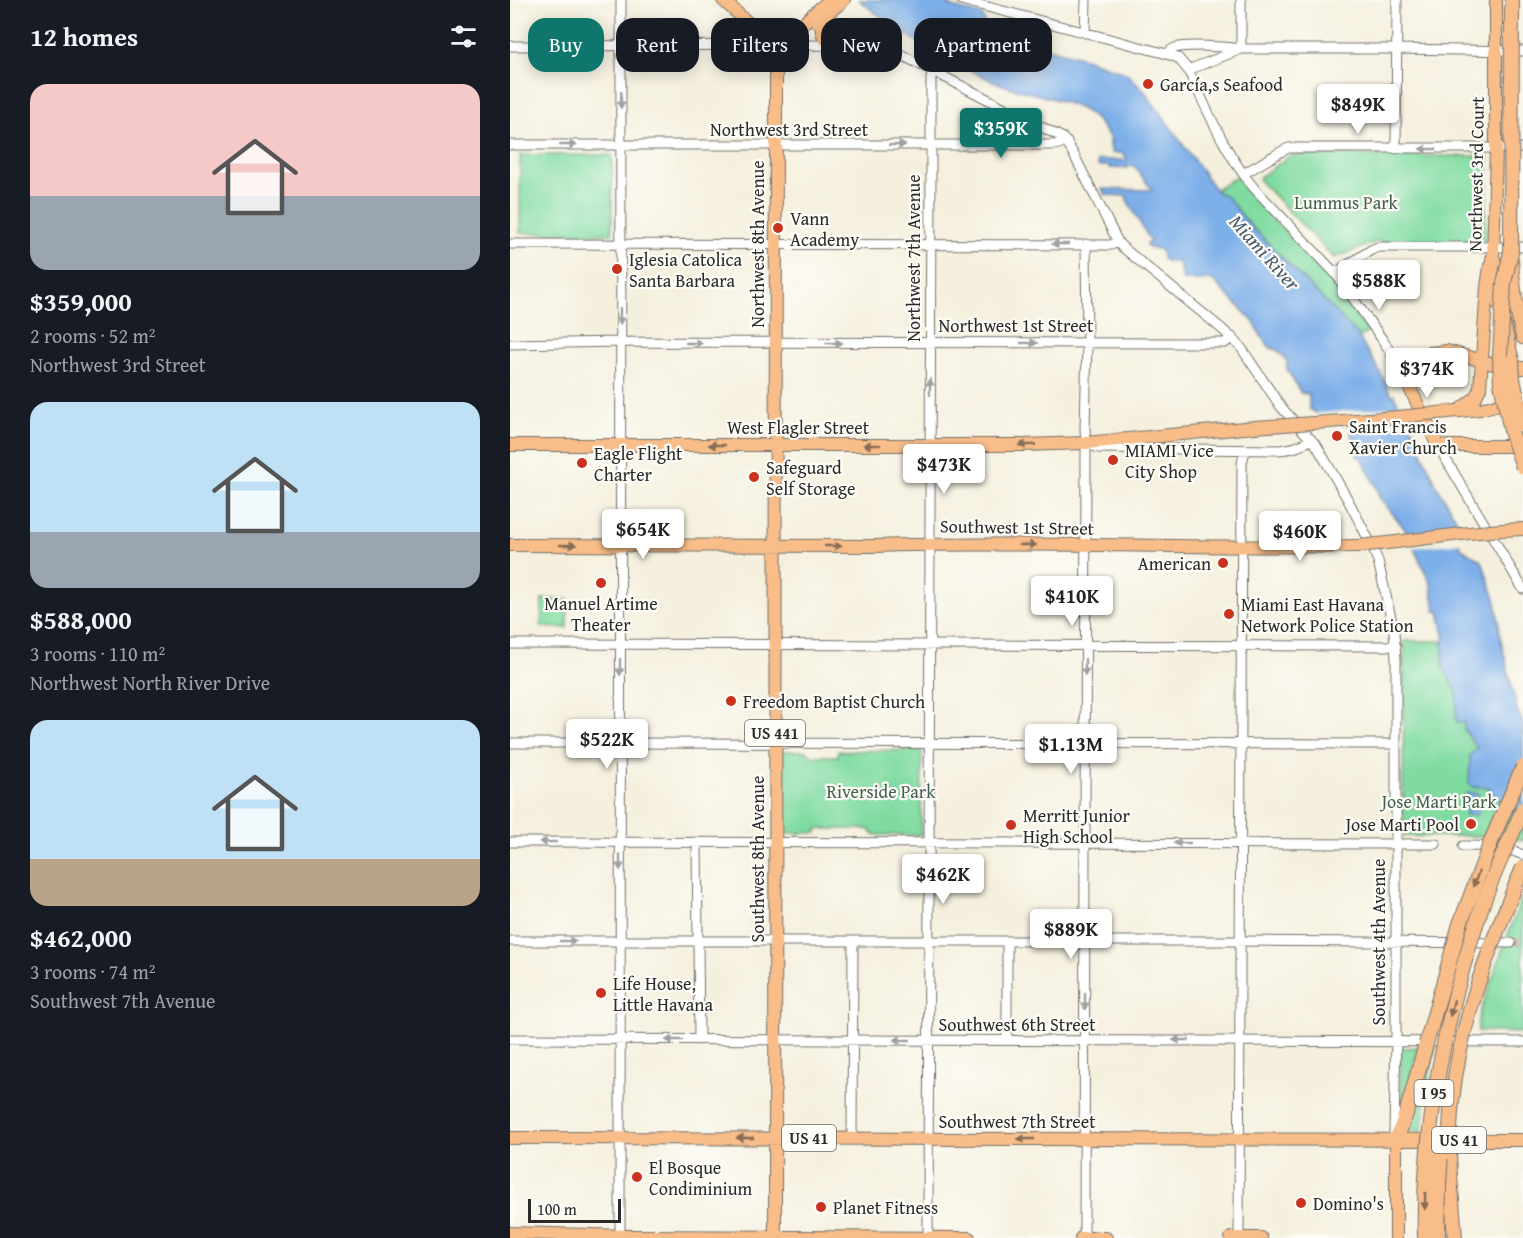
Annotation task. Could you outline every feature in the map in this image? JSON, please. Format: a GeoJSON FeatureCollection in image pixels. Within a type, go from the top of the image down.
{"type":"FeatureCollection","features":[{"type":"Feature","properties":{"kind":"highway"},"geometry":{"type":"LineString","coordinates":[[1512,0],[1517,250],[1515,299],[1523,337]]}},
{"type":"Feature","properties":{"kind":"highway"},"geometry":{"type":"LineString","coordinates":[[1517,250],[1504,283],[1500,357],[1501,383],[1511,430],[1523,467]]}},
{"type":"Feature","properties":{"kind":"highway"},"geometry":{"type":"LineString","coordinates":[[1493,253],[1500,308],[1518,364],[1523,393]]}},
{"type":"Feature","properties":{"kind":"highway"},"geometry":{"type":"LineString","coordinates":[[1518,364],[1513,379],[1523,426]]}},
{"type":"Feature","properties":{"kind":"highway"},"geometry":{"type":"LineString","coordinates":[[1396,1140],[1406,1114],[1460,924],[1483,860],[1523,767]]}},
{"type":"Feature","properties":{"kind":"highway","name":"I 95"},"geometry":{"type":"LineString","coordinates":[[1425,1238],[1425,1172],[1428,1135],[1446,1031],[1483,903],[1523,808]]}},
{"type":"Feature","properties":{"kind":"highway","name":"I 95"},"geometry":{"type":"LineString","coordinates":[[1455,1238],[1450,1176],[1452,1102],[1460,1052],[1479,979],[1523,868]]}},
{"type":"Feature","properties":{"kind":"highway"},"geometry":{"type":"LineString","coordinates":[[1438,1238],[1443,1120],[1452,1102]]}},
{"type":"Feature","properties":{"kind":"main road"},"geometry":{"type":"LineString","coordinates":[[723,0],[744,18]]}},
{"type":"Feature","properties":{"kind":"main road","name":"US 441"},"geometry":{"type":"LineString","coordinates":[[809,19],[831,3],[844,0]]}},
{"type":"Feature","properties":{"kind":"main road","name":"Northwest 3rd Court"},"geometry":{"type":"LineString","coordinates":[[1461,411],[1479,392],[1486,287],[1493,253],[1496,0]]}},
{"type":"Feature","properties":{"kind":"main road","name":"US 441"},"geometry":{"type":"LineString","coordinates":[[809,29],[823,17],[831,3]]}},
{"type":"Feature","properties":{"kind":"main road","name":"Northwest 8th Avenue"},"geometry":{"type":"LineString","coordinates":[[775,445],[776,72]]}},
{"type":"Feature","properties":{"kind":"main road"},"geometry":{"type":"LineString","coordinates":[[1465,355],[1476,353],[1483,346]]}},
{"type":"Feature","properties":{"kind":"main road"},"geometry":{"type":"LineString","coordinates":[[1518,364],[1501,366],[1465,355],[1437,351],[1399,366],[1438,446],[1523,446]]}},
{"type":"Feature","properties":{"kind":"main road","name":"West Flagler Street"},"geometry":{"type":"LineString","coordinates":[[510,445],[1086,443],[1461,411],[1491,407],[1523,398]]}},
{"type":"Feature","properties":{"kind":"main road","name":"West Flagler Street"},"geometry":{"type":"LineString","coordinates":[[1461,411],[1474,414],[1523,412]]}},
{"type":"Feature","properties":{"kind":"main road","name":"Southwest 8th Avenue"},"geometry":{"type":"LineString","coordinates":[[775,445],[775,1238]]}},
{"type":"Feature","properties":{"kind":"main road","name":"Southwest 1st Street"},"geometry":{"type":"LineString","coordinates":[[510,545],[1359,546],[1523,529]]}},
{"type":"Feature","properties":{"kind":"main road","name":"Southwest 7th Street"},"geometry":{"type":"LineString","coordinates":[[510,1138],[1523,1140]]}},
{"type":"Feature","properties":{"kind":"main road","name":"Southwest 4th Avenue"},"geometry":{"type":"LineString","coordinates":[[1396,1140],[1396,1238]]}},
{"type":"Feature","properties":{"kind":"main road"},"geometry":{"type":"LineString","coordinates":[[510,1233],[527,1236],[710,1238],[969,1238]]}},
{"type":"Feature","properties":{"kind":"main road"},"geometry":{"type":"LineString","coordinates":[[1083,1238],[1106,1238]]}},
{"type":"Feature","properties":{"kind":"main road"},"geometry":{"type":"LineString","coordinates":[[1231,1238],[1261,1238]]}},
{"type":"Feature","properties":{"kind":"street"},"geometry":{"type":"LineString","coordinates":[[621,0],[621,18]]}},
{"type":"Feature","properties":{"kind":"street"},"geometry":{"type":"LineString","coordinates":[[961,0],[1167,54],[1180,60],[1188,70],[1226,146],[1243,174],[1335,273],[1399,366]]}},
{"type":"Feature","properties":{"kind":"street"},"geometry":{"type":"LineString","coordinates":[[1084,33],[1086,0]]}},
{"type":"Feature","properties":{"kind":"street"},"geometry":{"type":"LineString","coordinates":[[1241,0],[1241,49]]}},
{"type":"Feature","properties":{"kind":"street"},"geometry":{"type":"LineString","coordinates":[[1396,148],[1397,0]]}},
{"type":"Feature","properties":{"kind":"street"},"geometry":{"type":"LineString","coordinates":[[510,46],[616,46]]}},
{"type":"Feature","properties":{"kind":"street"},"geometry":{"type":"LineString","coordinates":[[1167,54],[1175,48],[1184,47],[1523,51]]}},
{"type":"Feature","properties":{"kind":"street"},"geometry":{"type":"LineString","coordinates":[[1180,60],[1184,47]]}},
{"type":"Feature","properties":{"kind":"street"},"geometry":{"type":"LineString","coordinates":[[1188,70],[1241,49]]}},
{"type":"Feature","properties":{"kind":"street"},"geometry":{"type":"LineString","coordinates":[[620,1236],[621,72]]}},
{"type":"Feature","properties":{"kind":"street"},"geometry":{"type":"LineString","coordinates":[[510,244],[1111,245],[1118,242],[1067,142],[1053,132],[933,72]]}},
{"type":"Feature","properties":{"kind":"street","name":"Northwest 7th Avenue"},"geometry":{"type":"LineString","coordinates":[[928,1238],[930,342],[933,72]]}},
{"type":"Feature","properties":{"kind":"street","name":"Northwest 3rd Street"},"geometry":{"type":"LineString","coordinates":[[510,145],[1054,145],[1067,142]]}},
{"type":"Feature","properties":{"kind":"street"},"geometry":{"type":"LineString","coordinates":[[1243,174],[1289,148],[1523,148]]}},
{"type":"Feature","properties":{"kind":"street","name":"Southwest 4th Avenue"},"geometry":{"type":"LineString","coordinates":[[1118,242],[1232,337],[1281,407],[1323,454],[1376,554],[1396,646],[1394,1132],[1396,1140]]}},
{"type":"Feature","properties":{"kind":"street"},"geometry":{"type":"LineString","coordinates":[[1083,1238],[1086,244]]}},
{"type":"Feature","properties":{"kind":"street"},"geometry":{"type":"LineString","coordinates":[[1335,273],[1378,247],[1493,253],[1517,250]]}},
{"type":"Feature","properties":{"kind":"street","name":"Northwest 1st Street"},"geometry":{"type":"LineString","coordinates":[[510,344],[620,342],[1225,343],[1232,337]]}},
{"type":"Feature","properties":{"kind":"street","name":"West Flagler Street"},"geometry":{"type":"LineString","coordinates":[[1086,443],[1098,448],[1287,450],[1305,444],[1311,439]]}},
{"type":"Feature","properties":{"kind":"street"},"geometry":{"type":"LineString","coordinates":[[1438,446],[1523,589]]}},
{"type":"Feature","properties":{"kind":"street"},"geometry":{"type":"LineString","coordinates":[[1239,1238],[1241,547],[1242,463],[1244,453],[1248,450]]}},
{"type":"Feature","properties":{"kind":"street"},"geometry":{"type":"LineString","coordinates":[[510,644],[1396,646]]}},
{"type":"Feature","properties":{"kind":"street"},"geometry":{"type":"LineString","coordinates":[[510,743],[1396,744]]}},
{"type":"Feature","properties":{"kind":"street"},"geometry":{"type":"LineString","coordinates":[[510,842],[1436,844]]}},
{"type":"Feature","properties":{"kind":"street"},"geometry":{"type":"LineString","coordinates":[[697,842],[699,1040]]}},
{"type":"Feature","properties":{"kind":"street"},"geometry":{"type":"LineString","coordinates":[[1463,846],[1490,846],[1523,855]]}},
{"type":"Feature","properties":{"kind":"street"},"geometry":{"type":"LineString","coordinates":[[852,1138],[853,940]]}},
{"type":"Feature","properties":{"kind":"street"},"geometry":{"type":"LineString","coordinates":[[510,941],[1511,943]]}},
{"type":"Feature","properties":{"kind":"street"},"geometry":{"type":"LineString","coordinates":[[1007,941],[1007,1040]]}},
{"type":"Feature","properties":{"kind":"street","name":"Southwest 6th Street"},"geometry":{"type":"LineString","coordinates":[[510,1039],[1523,1042]]}},
{"type":"Feature","properties":{"kind":"green space"},"geometry":{"type":"Polygon","coordinates":[[[520,155],[612,155],[612,234],[520,233],[520,155]]]}},
{"type":"Feature","properties":{"kind":"green space","name":"Lummus Park"},"geometry":{"type":"Polygon","coordinates":[[[1291,155],[1488,156],[1485,243],[1376,242],[1334,258],[1259,180],[1291,155]]]}},
{"type":"Feature","properties":{"kind":"green space","name":"Lummus Park"},"geometry":{"type":"Polygon","coordinates":[[[1237,176],[1246,191],[1327,275],[1368,332],[1360,337],[1251,226],[1226,196],[1215,190],[1237,176]]]}},
{"type":"Feature","properties":{"kind":"green space"},"geometry":{"type":"Polygon","coordinates":[[[542,599],[568,600],[567,628],[541,627],[542,599]]]}},
{"type":"Feature","properties":{"kind":"green space","name":"Jose Marti Park"},"geometry":{"type":"Polygon","coordinates":[[[1404,641],[1443,641],[1443,667],[1457,692],[1457,719],[1464,722],[1477,748],[1473,787],[1488,787],[1523,822],[1523,841],[1500,836],[1403,836],[1404,641]]]}},
{"type":"Feature","properties":{"kind":"green space","name":"Riverside Park"},"geometry":{"type":"Polygon","coordinates":[[[782,751],[807,751],[813,756],[838,756],[838,751],[922,751],[921,835],[875,835],[868,829],[817,829],[817,833],[782,833],[782,751]]]}},
{"type":"Feature","properties":{"kind":"green space"},"geometry":{"type":"Polygon","coordinates":[[[1523,895],[1523,1033],[1478,1031],[1478,1019],[1523,895]]]}},
{"type":"Feature","properties":{"kind":"green space"},"geometry":{"type":"Polygon","coordinates":[[[1419,1047],[1399,1118],[1397,1118],[1401,1048],[1419,1047]]]}},
{"type":"Feature","properties":{"kind":"green space"},"geometry":{"type":"Polygon","coordinates":[[[1432,1048],[1435,1048],[1422,1131],[1406,1131],[1432,1048]]]}},
{"type":"Feature","properties":{"kind":"water"},"geometry":{"type":"Polygon","coordinates":[[[859,0],[941,0],[953,7],[982,15],[983,18],[914,18],[914,39],[902,31],[902,18],[882,18],[859,0]]]}},
{"type":"Feature","properties":{"kind":"water","name":"Miami River"},"geometry":{"type":"Polygon","coordinates":[[[1052,49],[1126,73],[1145,92],[1217,192],[1226,196],[1251,226],[1360,337],[1391,395],[1394,394],[1407,425],[1418,436],[1423,455],[1437,486],[1458,522],[1457,535],[1461,548],[1482,561],[1496,602],[1501,640],[1517,709],[1523,723],[1523,822],[1488,787],[1472,787],[1469,783],[1470,755],[1477,748],[1464,729],[1464,722],[1457,722],[1456,719],[1457,692],[1443,667],[1443,641],[1445,640],[1439,611],[1435,611],[1431,584],[1404,528],[1378,495],[1362,458],[1357,456],[1357,440],[1352,439],[1352,428],[1309,409],[1309,394],[1301,393],[1287,370],[1286,359],[1268,345],[1253,321],[1213,280],[1183,280],[1178,261],[1168,262],[1162,259],[1159,249],[1146,245],[1150,241],[1127,200],[1127,196],[1105,195],[1102,189],[1151,190],[1151,188],[1134,166],[1110,168],[1110,166],[1098,166],[1098,160],[1126,160],[1127,158],[1122,153],[1112,153],[1109,142],[1112,141],[1092,116],[1070,104],[1001,84],[974,72],[1052,72],[1052,49]]]}},
{"type":"Feature","properties":{"kind":"water"},"geometry":{"type":"Polygon","coordinates":[[[1466,793],[1478,793],[1478,815],[1466,815],[1466,793]]]}},
{"type":"Feature","properties":{"kind":"pier"},"geometry":{"type":"Polygon","coordinates":[[[1403,406],[1412,424],[1349,429],[1344,425],[1315,417],[1312,414],[1403,406]]]}},
{"type":"Feature","properties":{"kind":"pier"},"geometry":{"type":"Polygon","coordinates":[[[1460,527],[1462,543],[1410,548],[1404,534],[1460,527]]]}},
{"type":"Feature","properties":{"kind":"tunnel"},"geometry":{"type":"LineString","coordinates":[[1511,943],[1523,943]]}},
{"type":"Feature","properties":{"kind":"place","name":"García,s Seafood"},"geometry":{"type":"Point","coordinates":[1148,84]}},
{"type":"Feature","properties":{"kind":"place","name":"Vann Academy"},"geometry":{"type":"Point","coordinates":[778,228]}},
{"type":"Feature","properties":{"kind":"place","name":"Iglesia Catolica Santa Barbara"},"geometry":{"type":"Point","coordinates":[617,269]}},
{"type":"Feature","properties":{"kind":"place","name":"Saint Francis Xavier Church"},"geometry":{"type":"Point","coordinates":[1337,436]}},
{"type":"Feature","properties":{"kind":"place","name":"MIAMI Vice City Shop"},"geometry":{"type":"Point","coordinates":[1113,460]}},
{"type":"Feature","properties":{"kind":"place","name":"Eagle Flight Charter"},"geometry":{"type":"Point","coordinates":[582,463]}},
{"type":"Feature","properties":{"kind":"place","name":"Safeguard Self Storage"},"geometry":{"type":"Point","coordinates":[754,477]}},
{"type":"Feature","properties":{"kind":"place","name":"American"},"geometry":{"type":"Point","coordinates":[1223,563]}},
{"type":"Feature","properties":{"kind":"place","name":"Manuel Artime Theater"},"geometry":{"type":"Point","coordinates":[601,583]}},
{"type":"Feature","properties":{"kind":"place","name":"Miami East Havana Network Police Station"},"geometry":{"type":"Point","coordinates":[1229,614]}},
{"type":"Feature","properties":{"kind":"place","name":"Freedom Baptist Church"},"geometry":{"type":"Point","coordinates":[731,701]}},
{"type":"Feature","properties":{"kind":"place","name":"Jose Marti Pool"},"geometry":{"type":"Point","coordinates":[1471,824]}},
{"type":"Feature","properties":{"kind":"place","name":"Merritt Junior High School"},"geometry":{"type":"Point","coordinates":[1011,825]}},
{"type":"Feature","properties":{"kind":"place","name":"Life House, Little Havana"},"geometry":{"type":"Point","coordinates":[601,993]}},
{"type":"Feature","properties":{"kind":"place","name":"El Bosque Condiminium"},"geometry":{"type":"Point","coordinates":[637,1177]}},
{"type":"Feature","properties":{"kind":"place","name":"Domino's"},"geometry":{"type":"Point","coordinates":[1301,1203]}},
{"type":"Feature","properties":{"kind":"place","name":"Planet Fitness"},"geometry":{"type":"Point","coordinates":[821,1207]}}]}
